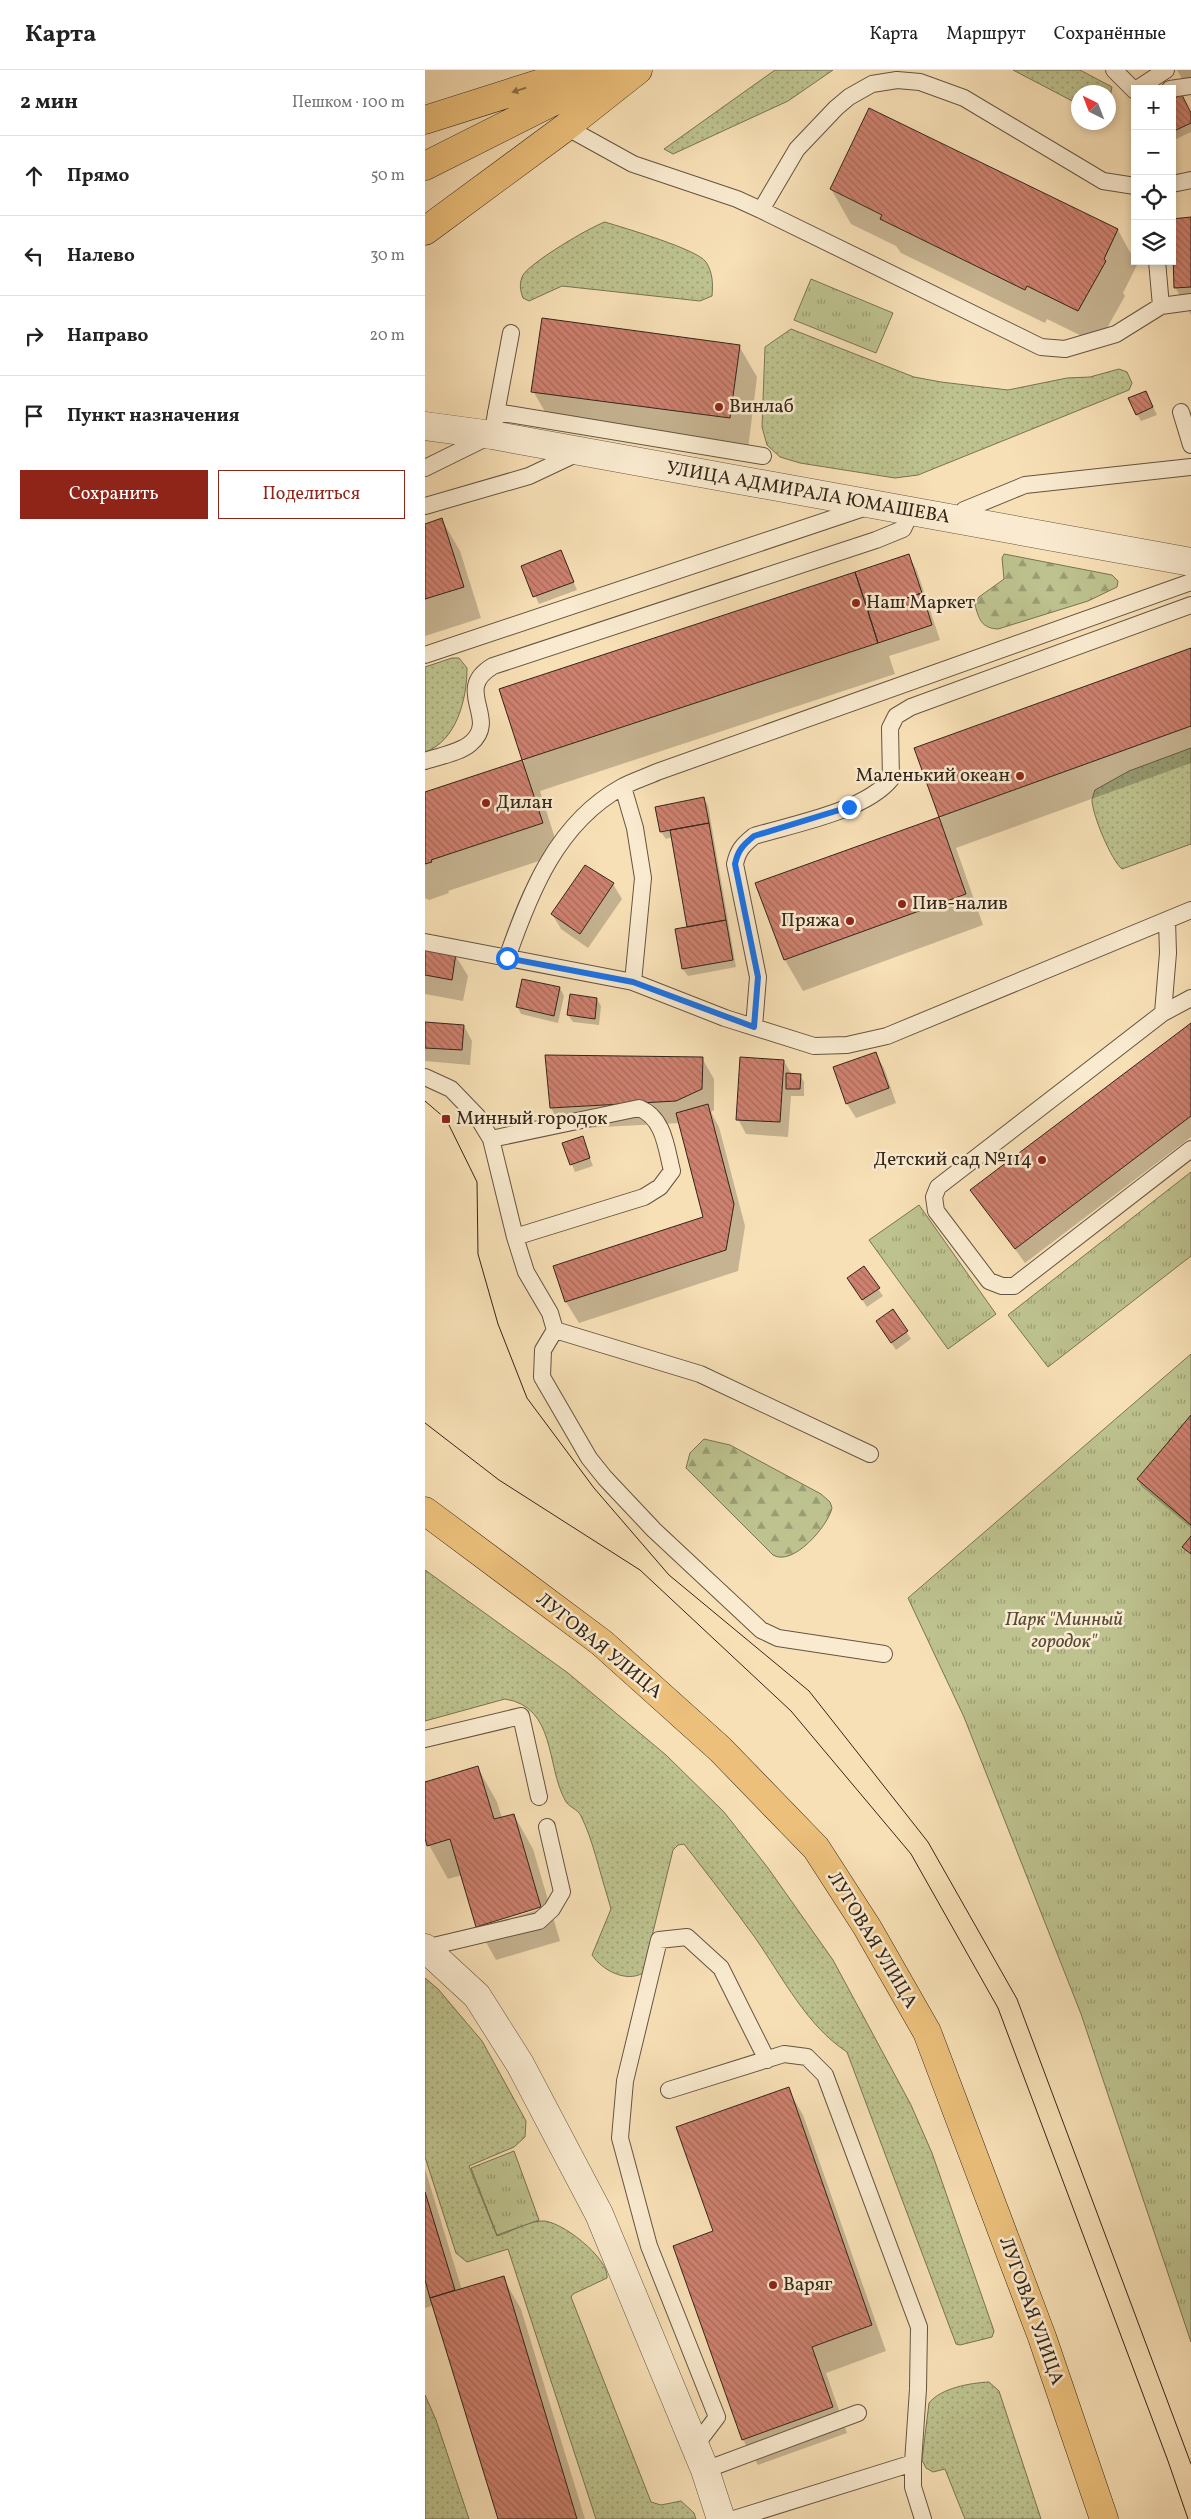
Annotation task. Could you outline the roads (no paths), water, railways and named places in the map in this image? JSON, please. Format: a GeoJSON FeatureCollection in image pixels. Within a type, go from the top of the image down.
{"type":"FeatureCollection","features":[{"type":"Feature","properties":{"kind":"main road"},"geometry":{"type":"LineString","coordinates":[[425,120],[582,70]]}},
{"type":"Feature","properties":{"kind":"main road"},"geometry":{"type":"LineString","coordinates":[[425,166],[616,70]]}},
{"type":"Feature","properties":{"kind":"main road"},"geometry":{"type":"LineString","coordinates":[[425,231],[566,127],[638,70]]}},
{"type":"Feature","properties":{"kind":"main road","name":"ЛУГОВАЯ УЛИЦА"},"geometry":{"type":"LineString","coordinates":[[425,1511],[602,1643],[720,1749],[816,1848],[867,1927],[927,2032],[1042,2336],[1104,2519]]}},
{"type":"Feature","properties":{"kind":"street","name":"УЛИЦА АДМИРАЛА ЮМАШЕВА"},"geometry":{"type":"LineString","coordinates":[[425,426],[494,424],[580,452],[1191,562]]}},
{"type":"Feature","properties":{"kind":"street"},"geometry":{"type":"LineString","coordinates":[[425,1948],[477,1996],[520,2064],[599,2214],[700,2458],[721,2519]]}},
{"type":"Feature","properties":{"kind":"lane"},"geometry":{"type":"LineString","coordinates":[[1114,70],[1131,86]]}},
{"type":"Feature","properties":{"kind":"lane"},"geometry":{"type":"LineString","coordinates":[[1143,85],[1166,70]]}},
{"type":"Feature","properties":{"kind":"lane"},"geometry":{"type":"LineString","coordinates":[[761,210],[797,149],[836,108],[849,97],[872,84],[897,80],[920,82],[964,98],[1103,181],[1131,185]]}},
{"type":"Feature","properties":{"kind":"lane"},"geometry":{"type":"LineString","coordinates":[[1176,88],[1191,86]]}},
{"type":"Feature","properties":{"kind":"lane"},"geometry":{"type":"LineString","coordinates":[[566,127],[633,164],[737,199],[761,210],[1041,347],[1065,350],[1116,334],[1161,306],[1191,302]]}},
{"type":"Feature","properties":{"kind":"lane"},"geometry":{"type":"LineString","coordinates":[[1176,183],[1191,180]]}},
{"type":"Feature","properties":{"kind":"lane"},"geometry":{"type":"LineString","coordinates":[[1157,265],[1161,306]]}},
{"type":"Feature","properties":{"kind":"lane"},"geometry":{"type":"LineString","coordinates":[[494,424],[511,333]]}},
{"type":"Feature","properties":{"kind":"lane"},"geometry":{"type":"LineString","coordinates":[[1181,412],[1191,445]]}},
{"type":"Feature","properties":{"kind":"lane"},"geometry":{"type":"LineString","coordinates":[[425,468],[494,424],[763,456]]}},
{"type":"Feature","properties":{"kind":"lane"},"geometry":{"type":"LineString","coordinates":[[425,506],[529,476],[580,452]]}},
{"type":"Feature","properties":{"kind":"lane"},"geometry":{"type":"LineString","coordinates":[[957,520],[964,510],[1025,485],[1191,467]]}},
{"type":"Feature","properties":{"kind":"lane"},"geometry":{"type":"LineString","coordinates":[[425,655],[874,505]]}},
{"type":"Feature","properties":{"kind":"lane"},"geometry":{"type":"LineString","coordinates":[[425,761],[471,744],[477,736],[483,724],[475,688],[478,678],[493,666],[876,540],[903,529],[911,512]]}},
{"type":"Feature","properties":{"kind":"lane"},"geometry":{"type":"LineString","coordinates":[[507,958],[527,900],[547,863],[570,830],[601,801],[623,787],[657,772],[1191,582]]}},
{"type":"Feature","properties":{"kind":"lane"},"geometry":{"type":"LineString","coordinates":[[754,1027],[758,977],[735,864],[737,853],[743,844],[754,836],[849,807],[883,789],[891,780],[890,728],[896,716],[911,707],[1191,605]]}},
{"type":"Feature","properties":{"kind":"lane"},"geometry":{"type":"LineString","coordinates":[[623,787],[635,828],[643,878],[633,982]]}},
{"type":"Feature","properties":{"kind":"lane"},"geometry":{"type":"LineString","coordinates":[[425,942],[633,982],[754,1027],[814,1046],[847,1045],[887,1036],[1191,910]]}},
{"type":"Feature","properties":{"kind":"lane"},"geometry":{"type":"LineString","coordinates":[[1163,1013],[1168,953],[1167,920]]}},
{"type":"Feature","properties":{"kind":"lane"},"geometry":{"type":"LineString","coordinates":[[1191,998],[1163,1013],[938,1187],[934,1197],[936,1211],[989,1280],[1002,1286],[1014,1286],[1191,1148]]}},
{"type":"Feature","properties":{"kind":"lane"},"geometry":{"type":"LineString","coordinates":[[425,1077],[451,1089],[477,1116],[491,1139],[515,1237],[526,1272],[550,1313],[555,1330],[543,1350],[541,1360],[542,1377],[589,1458],[653,1530],[761,1630],[778,1638],[884,1654]]}},
{"type":"Feature","properties":{"kind":"lane"},"geometry":{"type":"LineString","coordinates":[[491,1139],[639,1108],[651,1114],[660,1126],[672,1171],[660,1187],[644,1197],[515,1237]]}},
{"type":"Feature","properties":{"kind":"lane"},"geometry":{"type":"LineString","coordinates":[[555,1330],[701,1374],[870,1454]]}},
{"type":"Feature","properties":{"kind":"lane"},"geometry":{"type":"LineString","coordinates":[[425,1739],[521,1716],[539,1797]]}},
{"type":"Feature","properties":{"kind":"lane"},"geometry":{"type":"LineString","coordinates":[[425,1948],[539,1921],[553,1909],[561,1892],[547,1827]]}},
{"type":"Feature","properties":{"kind":"lane"},"geometry":{"type":"LineString","coordinates":[[700,2458],[717,2417],[649,2246],[621,2138],[625,2081],[659,1940],[687,1937],[721,1968],[767,2060]]}},
{"type":"Feature","properties":{"kind":"lane"},"geometry":{"type":"LineString","coordinates":[[669,2090],[784,2054],[807,2057],[825,2075],[919,2327],[913,2487],[923,2519]]}},
{"type":"Feature","properties":{"kind":"lane"},"geometry":{"type":"LineString","coordinates":[[700,2458],[858,2413]]}},
{"type":"Feature","properties":{"kind":"lane"},"geometry":{"type":"LineString","coordinates":[[734,2519],[913,2464]]}},
{"type":"Feature","properties":{"kind":"tram line"},"geometry":{"type":"LineString","coordinates":[[425,1101],[446,1119],[477,1182],[478,1254],[498,1324],[527,1398],[594,1488],[669,1575],[809,1691],[928,1842],[1017,1999],[1191,2464]]}},
{"type":"Feature","properties":{"kind":"tram line"},"geometry":{"type":"LineString","coordinates":[[425,1423],[499,1480],[640,1570],[791,1711],[911,1854],[998,2008],[1188,2519]]}},
{"type":"Feature","properties":{"kind":"place","name":"Винлаб"},"geometry":{"type":"Point","coordinates":[719,407]}},
{"type":"Feature","properties":{"kind":"place","name":"Наш Маркет"},"geometry":{"type":"Point","coordinates":[856,603]}},
{"type":"Feature","properties":{"kind":"place","name":"Маленький океан"},"geometry":{"type":"Point","coordinates":[1020,776]}},
{"type":"Feature","properties":{"kind":"place","name":"Дилан"},"geometry":{"type":"Point","coordinates":[486,803]}},
{"type":"Feature","properties":{"kind":"place","name":"Пив-налив"},"geometry":{"type":"Point","coordinates":[902,904]}},
{"type":"Feature","properties":{"kind":"place","name":"Пряжа"},"geometry":{"type":"Point","coordinates":[850,921]}},
{"type":"Feature","properties":{"kind":"place","name":"Минный городок"},"geometry":{"type":"Point","coordinates":[446,1119]}},
{"type":"Feature","properties":{"kind":"place","name":"Детский сад №114"},"geometry":{"type":"Point","coordinates":[1042,1160]}},
{"type":"Feature","properties":{"kind":"place","name":"Варяг"},"geometry":{"type":"Point","coordinates":[773,2285]}},
{"type":"Feature","properties":{"kind":"park label","name":"Парк \"Минный городок\""},"geometry":{"type":"Point","coordinates":[1064,1631]}}]}
